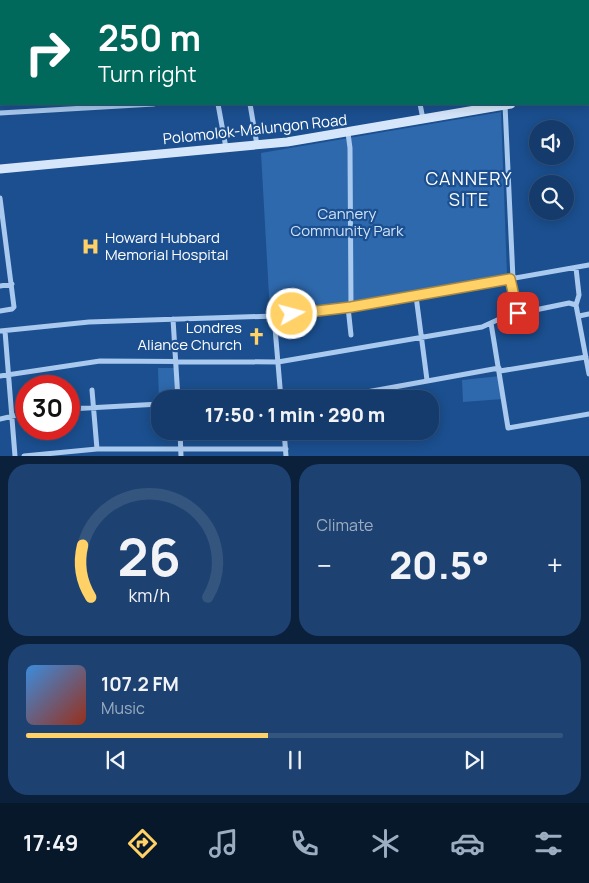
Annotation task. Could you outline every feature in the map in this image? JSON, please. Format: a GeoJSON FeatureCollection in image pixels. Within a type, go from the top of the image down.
{"type":"FeatureCollection","features":[{"type":"Feature","properties":{"kind":"main road","name":"Polomolok-Malungon Road"},"geometry":{"type":"LineString","coordinates":[[0,169],[257,145],[348,133],[504,105]]}},
{"type":"Feature","properties":{"kind":"street"},"geometry":{"type":"LineString","coordinates":[[0,113],[137,105]]}},
{"type":"Feature","properties":{"kind":"street"},"geometry":{"type":"LineString","coordinates":[[218,105],[226,148]]}},
{"type":"Feature","properties":{"kind":"street"},"geometry":{"type":"LineString","coordinates":[[250,105],[257,145]]}},
{"type":"Feature","properties":{"kind":"street"},"geometry":{"type":"LineString","coordinates":[[420,105],[423,120]]}},
{"type":"Feature","properties":{"kind":"street"},"geometry":{"type":"LineString","coordinates":[[504,105],[511,279],[518,313]]}},
{"type":"Feature","properties":{"kind":"street"},"geometry":{"type":"LineString","coordinates":[[348,133],[350,148],[349,307],[351,335]]}},
{"type":"Feature","properties":{"kind":"street"},"geometry":{"type":"LineString","coordinates":[[0,198],[7,240],[14,308],[0,312]]}},
{"type":"Feature","properties":{"kind":"street"},"geometry":{"type":"LineString","coordinates":[[0,241],[7,240]]}},
{"type":"Feature","properties":{"kind":"street"},"geometry":{"type":"LineString","coordinates":[[15,456],[2,331],[89,322],[274,316],[349,307],[589,266]]}},
{"type":"Feature","properties":{"kind":"street"},"geometry":{"type":"LineString","coordinates":[[576,268],[579,295],[576,305],[589,374]]}},
{"type":"Feature","properties":{"kind":"street"},"geometry":{"type":"LineString","coordinates":[[0,286],[12,284]]}},
{"type":"Feature","properties":{"kind":"street"},"geometry":{"type":"LineString","coordinates":[[416,296],[427,380]]}},
{"type":"Feature","properties":{"kind":"street"},"geometry":{"type":"LineString","coordinates":[[0,376],[100,361],[175,363],[278,362],[482,327],[518,313],[570,304],[576,305]]}},
{"type":"Feature","properties":{"kind":"street"},"geometry":{"type":"LineString","coordinates":[[579,316],[589,314]]}},
{"type":"Feature","properties":{"kind":"street"},"geometry":{"type":"LineString","coordinates":[[274,316],[281,390]]}},
{"type":"Feature","properties":{"kind":"street"},"geometry":{"type":"LineString","coordinates":[[173,319],[177,390]]}},
{"type":"Feature","properties":{"kind":"street"},"geometry":{"type":"LineString","coordinates":[[491,323],[508,428],[589,414]]}},
{"type":"Feature","properties":{"kind":"street"},"geometry":{"type":"LineString","coordinates":[[583,342],[589,341]]}},
{"type":"Feature","properties":{"kind":"street"},"geometry":{"type":"LineString","coordinates":[[375,390],[427,380],[586,357]]}},
{"type":"Feature","properties":{"kind":"street"},"geometry":{"type":"LineString","coordinates":[[92,390],[97,449]]}},
{"type":"Feature","properties":{"kind":"street"},"geometry":{"type":"LineString","coordinates":[[80,408],[151,404]]}},
{"type":"Feature","properties":{"kind":"street"},"geometry":{"type":"LineString","coordinates":[[0,419],[15,415]]}},
{"type":"Feature","properties":{"kind":"street"},"geometry":{"type":"LineString","coordinates":[[180,440],[181,456]]}},
{"type":"Feature","properties":{"kind":"street"},"geometry":{"type":"LineString","coordinates":[[24,456],[97,449],[286,452]]}},
{"type":"Feature","properties":{"kind":"green space","name":"Cannery Community Park"},"geometry":{"type":"Polygon","coordinates":[[[501,112],[507,275],[347,304],[270,313],[261,153],[501,112]]]}},
{"type":"Feature","properties":{"kind":"green space"},"geometry":{"type":"Polygon","coordinates":[[[158,368],[175,368],[176,390],[159,390],[158,368]]]}},
{"type":"Feature","properties":{"kind":"green space"},"geometry":{"type":"Polygon","coordinates":[[[500,376],[503,399],[463,402],[462,380],[500,376]]]}},
{"type":"Feature","properties":{"kind":"place","name":"Howard Hubbard Memorial Hospital"},"geometry":{"type":"Point","coordinates":[91,246]}},
{"type":"Feature","properties":{"kind":"place","name":"Londres Aliance Church"},"geometry":{"type":"Point","coordinates":[256,336]}},
{"type":"Feature","properties":{"kind":"district","name":"CANNERY SITE"},"geometry":{"type":"Point","coordinates":[469,188]}},
{"type":"Feature","properties":{"kind":"route"},"geometry":{"type":"LineString","coordinates":[[292,314],[351,307],[510,279],[518,313]]}}]}
